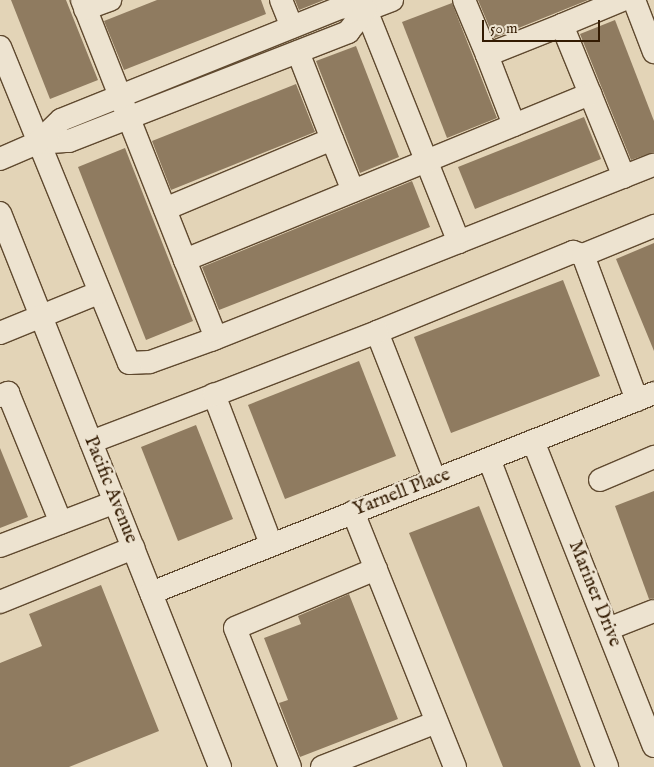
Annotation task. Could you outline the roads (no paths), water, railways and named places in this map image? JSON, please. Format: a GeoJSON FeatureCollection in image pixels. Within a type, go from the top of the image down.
{"type":"FeatureCollection","features":[{"type":"Feature","properties":{"kind":"street"},"geometry":{"type":"LineString","coordinates":[[110,0],[84,4],[216,338]]}},
{"type":"Feature","properties":{"kind":"street"},"geometry":{"type":"LineString","coordinates":[[281,0],[296,53],[353,191]]}},
{"type":"Feature","properties":{"kind":"street"},"geometry":{"type":"LineString","coordinates":[[38,143],[61,120],[120,96],[342,7],[392,0]]}},
{"type":"Feature","properties":{"kind":"street"},"geometry":{"type":"LineString","coordinates":[[464,0],[514,125]]}},
{"type":"Feature","properties":{"kind":"street"},"geometry":{"type":"LineString","coordinates":[[486,55],[622,0]]}},
{"type":"Feature","properties":{"kind":"street"},"geometry":{"type":"LineString","coordinates":[[634,0],[654,52]]}},
{"type":"Feature","properties":{"kind":"street"},"geometry":{"type":"LineString","coordinates":[[0,159],[38,143],[69,141],[348,32],[364,5]]}},
{"type":"Feature","properties":{"kind":"street"},"geometry":{"type":"LineString","coordinates":[[364,5],[459,242]]}},
{"type":"Feature","properties":{"kind":"street"},"geometry":{"type":"LineString","coordinates":[[562,25],[624,177]]}},
{"type":"Feature","properties":{"kind":"street"},"geometry":{"type":"LineString","coordinates":[[0,47],[98,292],[129,363],[150,362],[216,338],[654,165]]}},
{"type":"Feature","properties":{"kind":"street"},"geometry":{"type":"LineString","coordinates":[[185,260],[590,94]]}},
{"type":"Feature","properties":{"kind":"street"},"geometry":{"type":"LineString","coordinates":[[165,209],[332,139]]}},
{"type":"Feature","properties":{"kind":"street","name":"Pacific Avenue"},"geometry":{"type":"LineString","coordinates":[[0,213],[220,767]]}},
{"type":"Feature","properties":{"kind":"street"},"geometry":{"type":"LineString","coordinates":[[91,442],[377,332],[573,252],[583,255],[654,226]]}},
{"type":"Feature","properties":{"kind":"street"},"geometry":{"type":"LineString","coordinates":[[583,255],[646,396]]}},
{"type":"Feature","properties":{"kind":"street"},"geometry":{"type":"LineString","coordinates":[[0,333],[98,292]]}},
{"type":"Feature","properties":{"kind":"street"},"geometry":{"type":"LineString","coordinates":[[377,332],[435,480]]}},
{"type":"Feature","properties":{"kind":"street"},"geometry":{"type":"LineString","coordinates":[[0,396],[8,393],[61,523]]}},
{"type":"Feature","properties":{"kind":"street"},"geometry":{"type":"LineString","coordinates":[[214,395],[271,544]]}},
{"type":"Feature","properties":{"kind":"street","name":"Yarnell Place"},"geometry":{"type":"LineString","coordinates":[[151,593],[646,396]]}},
{"type":"Feature","properties":{"kind":"street","name":"Mariner Drive"},"geometry":{"type":"LineString","coordinates":[[533,441],[654,746]]}},
{"type":"Feature","properties":{"kind":"street"},"geometry":{"type":"LineString","coordinates":[[600,480],[654,457]]}},
{"type":"Feature","properties":{"kind":"street"},"geometry":{"type":"LineString","coordinates":[[488,459],[607,767]]}},
{"type":"Feature","properties":{"kind":"street"},"geometry":{"type":"LineString","coordinates":[[0,546],[115,502]]}},
{"type":"Feature","properties":{"kind":"street"},"geometry":{"type":"LineString","coordinates":[[353,512],[455,767]]}},
{"type":"Feature","properties":{"kind":"street"},"geometry":{"type":"LineString","coordinates":[[0,602],[133,548]]}},
{"type":"Feature","properties":{"kind":"street"},"geometry":{"type":"LineString","coordinates":[[290,767],[235,628],[376,568]]}},
{"type":"Feature","properties":{"kind":"street"},"geometry":{"type":"LineString","coordinates":[[608,629],[654,611]]}},
{"type":"Feature","properties":{"kind":"street"},"geometry":{"type":"LineString","coordinates":[[322,767],[437,722]]}}]}
